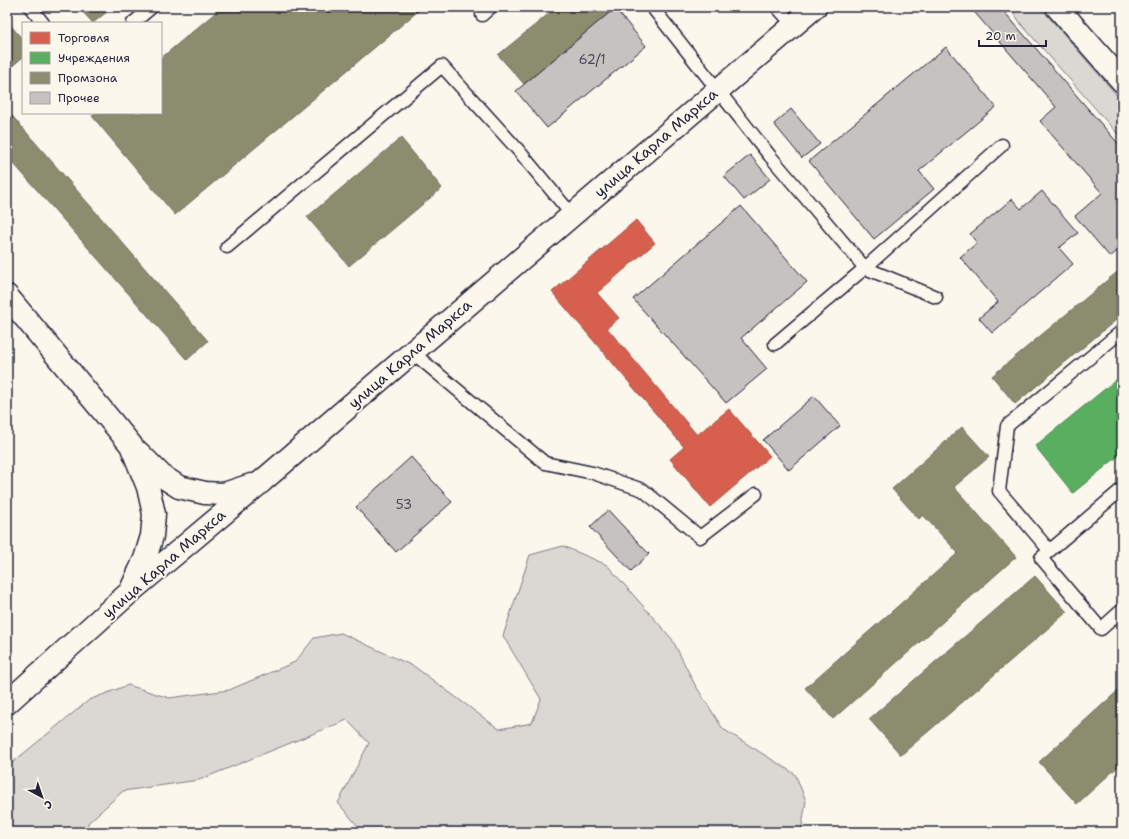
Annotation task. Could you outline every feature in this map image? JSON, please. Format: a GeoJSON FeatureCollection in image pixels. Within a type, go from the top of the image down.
{"type":"FeatureCollection","features":[{"type":"Feature","properties":{"kind":"street","name":"улица Карла Маркса"},"geometry":{"type":"LineString","coordinates":[[7,703],[130,592],[261,482],[815,7]]}},
{"type":"Feature","properties":{"kind":"street"},"geometry":{"type":"LineString","coordinates":[[1057,7],[1122,81]]}},
{"type":"Feature","properties":{"kind":"street"},"geometry":{"type":"LineString","coordinates":[[7,296],[131,445],[162,476],[179,487],[205,493],[224,494],[261,482]]}},
{"type":"Feature","properties":{"kind":"street"},"geometry":{"type":"LineString","coordinates":[[130,592],[145,559],[152,536],[154,514],[148,487],[131,445]]}},
{"type":"Feature","properties":{"kind":"lane"},"geometry":{"type":"LineString","coordinates":[[30,7],[42,22]]}},
{"type":"Feature","properties":{"kind":"lane"},"geometry":{"type":"LineString","coordinates":[[134,22],[152,7]]}},
{"type":"Feature","properties":{"kind":"lane"},"geometry":{"type":"LineString","coordinates":[[482,15],[491,7]]}},
{"type":"Feature","properties":{"kind":"lane"},"geometry":{"type":"LineString","coordinates":[[652,7],[719,89],[770,156],[865,268],[936,297]]}},
{"type":"Feature","properties":{"kind":"lane"},"geometry":{"type":"LineString","coordinates":[[777,7],[794,26]]}},
{"type":"Feature","properties":{"kind":"lane"},"geometry":{"type":"LineString","coordinates":[[228,247],[442,66],[519,151],[572,215]]}},
{"type":"Feature","properties":{"kind":"lane"},"geometry":{"type":"LineString","coordinates":[[775,344],[865,268],[1002,144]]}},
{"type":"Feature","properties":{"kind":"lane"},"geometry":{"type":"LineString","coordinates":[[1049,550],[999,491],[1007,426],[1122,331]]}},
{"type":"Feature","properties":{"kind":"lane"},"geometry":{"type":"LineString","coordinates":[[412,352],[545,463],[593,473],[643,490],[700,537],[756,494]]}},
{"type":"Feature","properties":{"kind":"lane"},"geometry":{"type":"LineString","coordinates":[[1122,488],[1040,558],[1101,628],[1122,610]]}},
{"type":"Feature","properties":{"kind":"shaded area"},"geometry":{"type":"Polygon","coordinates":[[[1010,7],[1040,7],[1122,101],[1122,139],[1021,24],[1010,7]]]}},
{"type":"Feature","properties":{"kind":"shaded area"},"geometry":{"type":"Polygon","coordinates":[[[563,546],[607,565],[672,639],[694,683],[723,729],[795,774],[806,801],[801,832],[363,832],[338,803],[369,743],[347,720],[199,780],[123,791],[88,823],[88,832],[7,832],[7,767],[89,700],[128,685],[169,698],[229,690],[295,662],[314,638],[341,633],[415,667],[499,729],[532,723],[541,699],[503,636],[530,555],[563,546]]]}},
{"type":"Feature","properties":{"kind":"building: Торговля"},"geometry":{"type":"Polygon","coordinates":[[[636,220],[655,243],[597,293],[619,318],[607,328],[697,435],[729,409],[770,456],[710,507],[670,459],[684,447],[552,292],[636,220]]]}},
{"type":"Feature","properties":{"kind":"building: Учреждения"},"geometry":{"type":"Polygon","coordinates":[[[1122,375],[1122,453],[1073,493],[1035,446],[1122,375]]]}},
{"type":"Feature","properties":{"kind":"building: Промзона"},"geometry":{"type":"Polygon","coordinates":[[[78,7],[113,7],[94,22],[92,22],[78,7]]]}},
{"type":"Feature","properties":{"kind":"building: Промзона"},"geometry":{"type":"Polygon","coordinates":[[[222,7],[423,7],[175,215],[92,116],[94,114],[162,114],[162,57],[222,7]]]}},
{"type":"Feature","properties":{"kind":"building: Промзона"},"geometry":{"type":"Polygon","coordinates":[[[557,7],[604,7],[609,13],[524,84],[498,55],[557,7]]]}},
{"type":"Feature","properties":{"kind":"building: Промзона"},"geometry":{"type":"Polygon","coordinates":[[[7,21],[22,39],[22,58],[9,69],[7,67],[7,21]]]}},
{"type":"Feature","properties":{"kind":"building: Промзона"},"geometry":{"type":"Polygon","coordinates":[[[7,110],[208,341],[187,360],[7,156],[7,110]]]}},
{"type":"Feature","properties":{"kind":"building: Промзона"},"geometry":{"type":"Polygon","coordinates":[[[401,138],[442,188],[349,266],[307,217],[401,138]]]}},
{"type":"Feature","properties":{"kind":"building: Промзона"},"geometry":{"type":"Polygon","coordinates":[[[1122,268],[1122,315],[1015,404],[992,376],[1122,268]]]}},
{"type":"Feature","properties":{"kind":"building: Промзона"},"geometry":{"type":"Polygon","coordinates":[[[962,427],[989,457],[954,487],[1016,557],[833,719],[805,688],[958,553],[923,515],[919,519],[892,489],[962,427]]]}},
{"type":"Feature","properties":{"kind":"building: Промзона"},"geometry":{"type":"Polygon","coordinates":[[[1035,576],[1067,612],[901,755],[869,719],[1035,576]]]}},
{"type":"Feature","properties":{"kind":"building: Промзона"},"geometry":{"type":"Polygon","coordinates":[[[1122,687],[1122,763],[1077,804],[1039,762],[1122,687]]]}},
{"type":"Feature","properties":{"kind":"building: Прочее"},"geometry":{"type":"Polygon","coordinates":[[[970,7],[1000,7],[1122,148],[1122,247],[1110,257],[1075,216],[1102,193],[1040,121],[1056,107],[970,7]]]}},
{"type":"Feature","properties":{"kind":"building: Прочее"},"geometry":{"type":"Polygon","coordinates":[[[615,8],[646,46],[547,128],[516,91],[615,8]]]}},
{"type":"Feature","properties":{"kind":"building: Прочее"},"geometry":{"type":"Polygon","coordinates":[[[946,47],[996,107],[919,171],[934,189],[874,239],[809,161],[946,47]]]}},
{"type":"Feature","properties":{"kind":"building: Прочее"},"geometry":{"type":"Polygon","coordinates":[[[791,109],[820,144],[802,158],[774,124],[791,109]]]}},
{"type":"Feature","properties":{"kind":"building: Прочее"},"geometry":{"type":"Polygon","coordinates":[[[750,155],[770,179],[744,200],[724,176],[750,155]]]}},
{"type":"Feature","properties":{"kind":"building: Прочее"},"geometry":{"type":"Polygon","coordinates":[[[1042,191],[1078,233],[1059,248],[1073,264],[992,333],[979,318],[998,302],[960,257],[977,243],[970,234],[1012,199],[1021,209],[1042,191]]]}},
{"type":"Feature","properties":{"kind":"building: Прочее"},"geometry":{"type":"Polygon","coordinates":[[[741,206],[807,282],[741,338],[767,369],[726,403],[633,299],[741,206]]]}},
{"type":"Feature","properties":{"kind":"building: Прочее"},"geometry":{"type":"Polygon","coordinates":[[[814,396],[840,426],[789,470],[763,440],[814,396]]]}},
{"type":"Feature","properties":{"kind":"building: Прочее"},"geometry":{"type":"Polygon","coordinates":[[[411,457],[452,502],[396,552],[356,507],[411,457]]]}},
{"type":"Feature","properties":{"kind":"building: Прочее"},"geometry":{"type":"Polygon","coordinates":[[[608,510],[649,554],[631,571],[590,527],[608,510]]]}}]}
